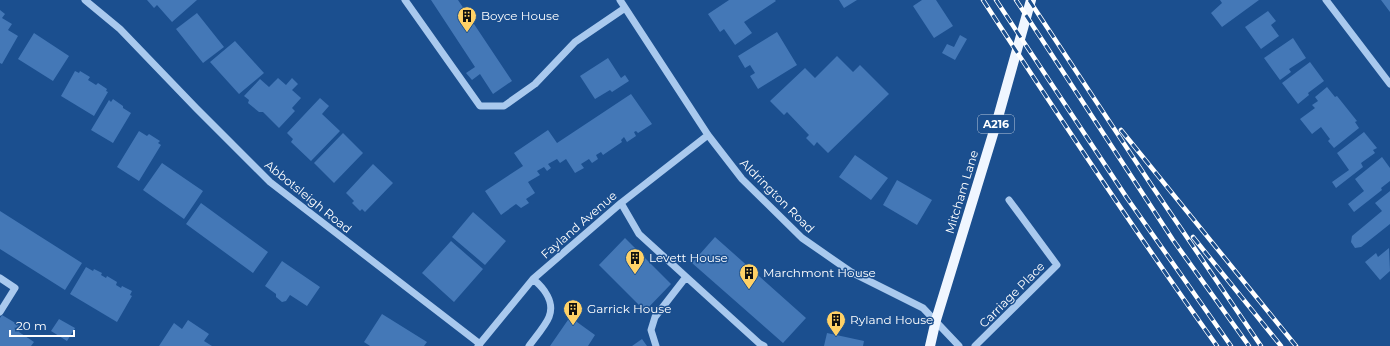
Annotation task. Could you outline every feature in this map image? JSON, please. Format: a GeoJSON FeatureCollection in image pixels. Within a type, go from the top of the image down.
{"type":"FeatureCollection","features":[{"type":"Feature","properties":{"kind":"main road","name":"Mitcham Lane"},"geometry":{"type":"LineString","coordinates":[[930,346],[936,320],[997,121],[1031,0]]}},
{"type":"Feature","properties":{"kind":"street","name":"Abbotsleigh Road"},"geometry":{"type":"LineString","coordinates":[[86,0],[120,29],[270,182],[479,345]]}},
{"type":"Feature","properties":{"kind":"street"},"geometry":{"type":"LineString","coordinates":[[405,0],[480,106],[504,106],[535,84],[575,42],[625,8]]}},
{"type":"Feature","properties":{"kind":"street","name":"Aldrington Road"},"geometry":{"type":"LineString","coordinates":[[620,0],[708,135],[742,179],[802,238],[851,272],[922,308],[936,320],[959,346]]}},
{"type":"Feature","properties":{"kind":"street"},"geometry":{"type":"LineString","coordinates":[[1326,0],[1390,84]]}},
{"type":"Feature","properties":{"kind":"street","name":"Fayland Avenue"},"geometry":{"type":"LineString","coordinates":[[479,345],[533,279],[621,203],[708,135]]}},
{"type":"Feature","properties":{"kind":"street","name":"Carriage Place"},"geometry":{"type":"LineString","coordinates":[[976,346],[1057,265],[1010,200]]}},
{"type":"Feature","properties":{"kind":"street"},"geometry":{"type":"LineString","coordinates":[[621,203],[639,234],[761,345]]}},
{"type":"Feature","properties":{"kind":"street"},"geometry":{"type":"LineString","coordinates":[[656,346],[651,330],[655,317],[686,277]]}},
{"type":"Feature","properties":{"kind":"street"},"geometry":{"type":"LineString","coordinates":[[0,278],[15,288],[0,312]]}},
{"type":"Feature","properties":{"kind":"street"},"geometry":{"type":"LineString","coordinates":[[529,346],[550,317],[550,304],[544,288],[533,279]]}},
{"type":"Feature","properties":{"kind":"building"},"geometry":{"type":"Polygon","coordinates":[[[147,0],[197,0],[172,22],[157,5],[154,8],[147,0]]]}},
{"type":"Feature","properties":{"kind":"building","name":"Boyce House"},"geometry":{"type":"Polygon","coordinates":[[[431,0],[458,0],[512,81],[493,94],[480,74],[472,80],[466,73],[475,67],[431,0]]]}},
{"type":"Feature","properties":{"kind":"building"},"geometry":{"type":"Polygon","coordinates":[[[729,0],[776,1],[744,22],[752,33],[735,45],[724,29],[720,32],[708,14],[729,0]]]}},
{"type":"Feature","properties":{"kind":"building"},"geometry":{"type":"Polygon","coordinates":[[[839,0],[857,0],[844,8],[839,0]]]}},
{"type":"Feature","properties":{"kind":"building"},"geometry":{"type":"Polygon","coordinates":[[[922,0],[936,0],[953,26],[934,38],[913,6],[922,0]]]}},
{"type":"Feature","properties":{"kind":"building"},"geometry":{"type":"Polygon","coordinates":[[[1220,0],[1259,0],[1222,27],[1211,13],[1222,3],[1220,0]]]}},
{"type":"Feature","properties":{"kind":"building"},"geometry":{"type":"Polygon","coordinates":[[[1381,0],[1390,0],[1390,12],[1381,0]]]}},
{"type":"Feature","properties":{"kind":"building"},"geometry":{"type":"Polygon","coordinates":[[[0,10],[5,14],[2,18],[12,24],[8,30],[18,36],[2,64],[0,63],[0,10]]]}},
{"type":"Feature","properties":{"kind":"building"},"geometry":{"type":"Polygon","coordinates":[[[1268,11],[1276,21],[1271,25],[1279,36],[1261,49],[1245,27],[1268,11]]]}},
{"type":"Feature","properties":{"kind":"building"},"geometry":{"type":"Polygon","coordinates":[[[197,13],[224,47],[203,63],[176,29],[197,13]]]}},
{"type":"Feature","properties":{"kind":"building"},"geometry":{"type":"Polygon","coordinates":[[[777,32],[797,65],[758,89],[750,76],[755,73],[750,65],[745,68],[738,56],[777,32]]]}},
{"type":"Feature","properties":{"kind":"building"},"geometry":{"type":"Polygon","coordinates":[[[34,33],[69,56],[53,81],[18,59],[34,33]]]}},
{"type":"Feature","properties":{"kind":"building"},"geometry":{"type":"Polygon","coordinates":[[[960,35],[967,39],[955,60],[942,53],[947,44],[954,47],[960,35]]]}},
{"type":"Feature","properties":{"kind":"building"},"geometry":{"type":"Polygon","coordinates":[[[1293,38],[1306,58],[1289,69],[1291,72],[1280,80],[1264,58],[1293,38]]]}},
{"type":"Feature","properties":{"kind":"building"},"geometry":{"type":"Polygon","coordinates":[[[235,41],[264,73],[239,94],[210,62],[235,41]]]}},
{"type":"Feature","properties":{"kind":"building"},"geometry":{"type":"Polygon","coordinates":[[[837,56],[853,72],[860,65],[889,94],[828,153],[817,142],[814,146],[806,138],[809,135],[787,112],[784,115],[770,101],[805,68],[815,78],[837,56]]]}},
{"type":"Feature","properties":{"kind":"building"},"geometry":{"type":"Polygon","coordinates":[[[608,58],[621,78],[625,75],[629,81],[612,92],[610,90],[595,99],[580,76],[608,58]]]}},
{"type":"Feature","properties":{"kind":"building"},"geometry":{"type":"Polygon","coordinates":[[[1310,62],[1324,81],[1308,93],[1309,95],[1298,104],[1282,83],[1310,62]]]}},
{"type":"Feature","properties":{"kind":"building"},"geometry":{"type":"Polygon","coordinates":[[[75,71],[79,73],[80,71],[90,77],[88,80],[96,85],[98,83],[107,89],[106,91],[108,92],[94,116],[61,96],[75,71]]]}},
{"type":"Feature","properties":{"kind":"building"},"geometry":{"type":"Polygon","coordinates":[[[278,78],[286,85],[292,78],[298,84],[292,90],[301,98],[292,108],[295,111],[279,128],[263,112],[259,112],[248,103],[249,100],[244,96],[260,79],[269,87],[278,78]]]}},
{"type":"Feature","properties":{"kind":"building"},"geometry":{"type":"Polygon","coordinates":[[[1327,87],[1335,97],[1337,96],[1357,121],[1355,122],[1359,128],[1334,148],[1328,141],[1330,139],[1321,127],[1312,134],[1300,119],[1315,108],[1312,105],[1318,101],[1315,97],[1327,87]]]}},
{"type":"Feature","properties":{"kind":"building"},"geometry":{"type":"Polygon","coordinates":[[[631,94],[652,124],[638,133],[636,131],[634,132],[636,136],[627,142],[624,137],[621,140],[622,142],[603,155],[601,152],[596,155],[598,159],[592,163],[589,159],[581,164],[584,168],[575,173],[566,159],[560,163],[557,159],[548,164],[551,168],[547,171],[544,167],[537,171],[540,175],[528,182],[535,193],[526,199],[529,203],[521,208],[516,204],[501,215],[485,191],[523,166],[514,153],[548,130],[557,143],[631,94]]]}},
{"type":"Feature","properties":{"kind":"building"},"geometry":{"type":"Polygon","coordinates":[[[320,98],[329,106],[322,114],[340,131],[311,161],[291,142],[293,139],[287,133],[320,98]]]}},
{"type":"Feature","properties":{"kind":"building"},"geometry":{"type":"Polygon","coordinates":[[[113,99],[131,113],[113,143],[91,130],[109,100],[111,102],[113,99]]]}},
{"type":"Feature","properties":{"kind":"building"},"geometry":{"type":"Polygon","coordinates":[[[139,131],[147,136],[149,134],[160,141],[158,143],[161,145],[139,181],[117,167],[139,131]]]}},
{"type":"Feature","properties":{"kind":"building"},"geometry":{"type":"Polygon","coordinates":[[[1364,132],[1377,148],[1373,150],[1375,153],[1361,163],[1363,167],[1336,188],[1332,182],[1349,170],[1337,153],[1364,132]]]}},
{"type":"Feature","properties":{"kind":"building"},"geometry":{"type":"Polygon","coordinates":[[[343,133],[363,153],[334,183],[314,163],[343,133]]]}},
{"type":"Feature","properties":{"kind":"building"},"geometry":{"type":"Polygon","coordinates":[[[855,155],[888,178],[871,200],[839,177],[855,155]]]}},
{"type":"Feature","properties":{"kind":"building"},"geometry":{"type":"Polygon","coordinates":[[[1382,157],[1390,168],[1390,181],[1381,188],[1382,190],[1354,212],[1348,204],[1364,191],[1355,179],[1382,157]]]}},
{"type":"Feature","properties":{"kind":"building"},"geometry":{"type":"Polygon","coordinates":[[[162,163],[203,191],[184,219],[143,190],[162,163]]]}},
{"type":"Feature","properties":{"kind":"building"},"geometry":{"type":"Polygon","coordinates":[[[373,164],[393,183],[365,212],[362,209],[360,211],[352,203],[354,201],[346,193],[373,164]]]}},
{"type":"Feature","properties":{"kind":"building"},"geometry":{"type":"Polygon","coordinates":[[[897,180],[932,200],[917,225],[883,205],[897,180]]]}},
{"type":"Feature","properties":{"kind":"building"},"geometry":{"type":"Polygon","coordinates":[[[1390,191],[1390,224],[1361,247],[1355,248],[1351,242],[1352,236],[1382,211],[1375,203],[1390,191]]]}},
{"type":"Feature","properties":{"kind":"building"},"geometry":{"type":"Polygon","coordinates":[[[201,203],[268,252],[253,273],[186,224],[201,203]]]}},
{"type":"Feature","properties":{"kind":"building"},"geometry":{"type":"Polygon","coordinates":[[[0,211],[82,263],[65,290],[0,249],[0,211]]]}},
{"type":"Feature","properties":{"kind":"building"},"geometry":{"type":"Polygon","coordinates":[[[473,212],[506,241],[485,265],[452,237],[473,212]]]}},
{"type":"Feature","properties":{"kind":"building","name":"Marchmont House"},"geometry":{"type":"Polygon","coordinates":[[[715,237],[806,318],[783,343],[692,263],[715,237]]]}},
{"type":"Feature","properties":{"kind":"building","name":"Levett House"},"geometry":{"type":"Polygon","coordinates":[[[625,238],[671,284],[645,311],[599,265],[625,238]]]}},
{"type":"Feature","properties":{"kind":"building"},"geometry":{"type":"Polygon","coordinates":[[[451,241],[483,269],[454,302],[422,273],[451,241]]]}},
{"type":"Feature","properties":{"kind":"building"},"geometry":{"type":"Polygon","coordinates":[[[1389,248],[1390,271],[1380,280],[1365,262],[1376,253],[1378,257],[1389,248]]]}},
{"type":"Feature","properties":{"kind":"building"},"geometry":{"type":"Polygon","coordinates":[[[282,261],[320,287],[307,306],[290,295],[286,301],[282,302],[276,297],[276,294],[265,286],[282,261]]]}},
{"type":"Feature","properties":{"kind":"building"},"geometry":{"type":"Polygon","coordinates":[[[86,267],[93,271],[94,269],[102,273],[101,275],[106,278],[107,276],[117,282],[116,285],[121,288],[122,286],[132,291],[130,295],[132,296],[117,322],[70,294],[86,267]]]}},
{"type":"Feature","properties":{"kind":"building"},"geometry":{"type":"Polygon","coordinates":[[[382,314],[427,342],[424,346],[370,346],[364,342],[382,314]]]}},
{"type":"Feature","properties":{"kind":"building"},"geometry":{"type":"Polygon","coordinates":[[[2,315],[22,327],[19,332],[34,342],[31,346],[0,346],[0,318],[2,315]]]}},
{"type":"Feature","properties":{"kind":"building","name":"Garrick House"},"geometry":{"type":"Polygon","coordinates":[[[570,317],[595,335],[588,346],[550,346],[570,317]]]}},
{"type":"Feature","properties":{"kind":"building"},"geometry":{"type":"Polygon","coordinates":[[[59,319],[75,328],[67,341],[51,331],[59,319]]]}},
{"type":"Feature","properties":{"kind":"building"},"geometry":{"type":"Polygon","coordinates":[[[188,320],[209,334],[204,341],[212,346],[159,346],[174,323],[182,329],[188,320]]]}},
{"type":"Feature","properties":{"kind":"building","name":"Ryland House"},"geometry":{"type":"Polygon","coordinates":[[[827,333],[864,341],[863,346],[824,346],[827,333]]]}},
{"type":"Feature","properties":{"kind":"building"},"geometry":{"type":"Polygon","coordinates":[[[642,339],[647,346],[632,346],[642,339]]]}},
{"type":"Feature","properties":{"kind":"railway"},"geometry":{"type":"LineString","coordinates":[[983,0],[1098,174],[1217,346]]}},
{"type":"Feature","properties":{"kind":"railway"},"geometry":{"type":"LineString","coordinates":[[996,0],[1127,198],[1231,346]]}},
{"type":"Feature","properties":{"kind":"railway"},"geometry":{"type":"LineString","coordinates":[[1016,0],[1173,240],[1249,346]]}},
{"type":"Feature","properties":{"kind":"railway"},"geometry":{"type":"LineString","coordinates":[[1029,0],[1152,186],[1261,346]]}},
{"type":"Feature","properties":{"kind":"railway"},"geometry":{"type":"LineString","coordinates":[[1121,130],[1296,346]]}},
{"type":"Feature","properties":{"kind":"railway"},"geometry":{"type":"LineString","coordinates":[[1193,237],[1281,346]]}},
{"type":"Feature","properties":{"kind":"place","name":"Boyce House"},"geometry":{"type":"Point","coordinates":[467,33]}},
{"type":"Feature","properties":{"kind":"place","name":"Levett House"},"geometry":{"type":"Point","coordinates":[635,275]}},
{"type":"Feature","properties":{"kind":"place","name":"Marchmont House"},"geometry":{"type":"Point","coordinates":[749,290]}},
{"type":"Feature","properties":{"kind":"place","name":"Garrick House"},"geometry":{"type":"Point","coordinates":[573,326]}},
{"type":"Feature","properties":{"kind":"place","name":"Ryland House"},"geometry":{"type":"Point","coordinates":[836,337]}}]}
